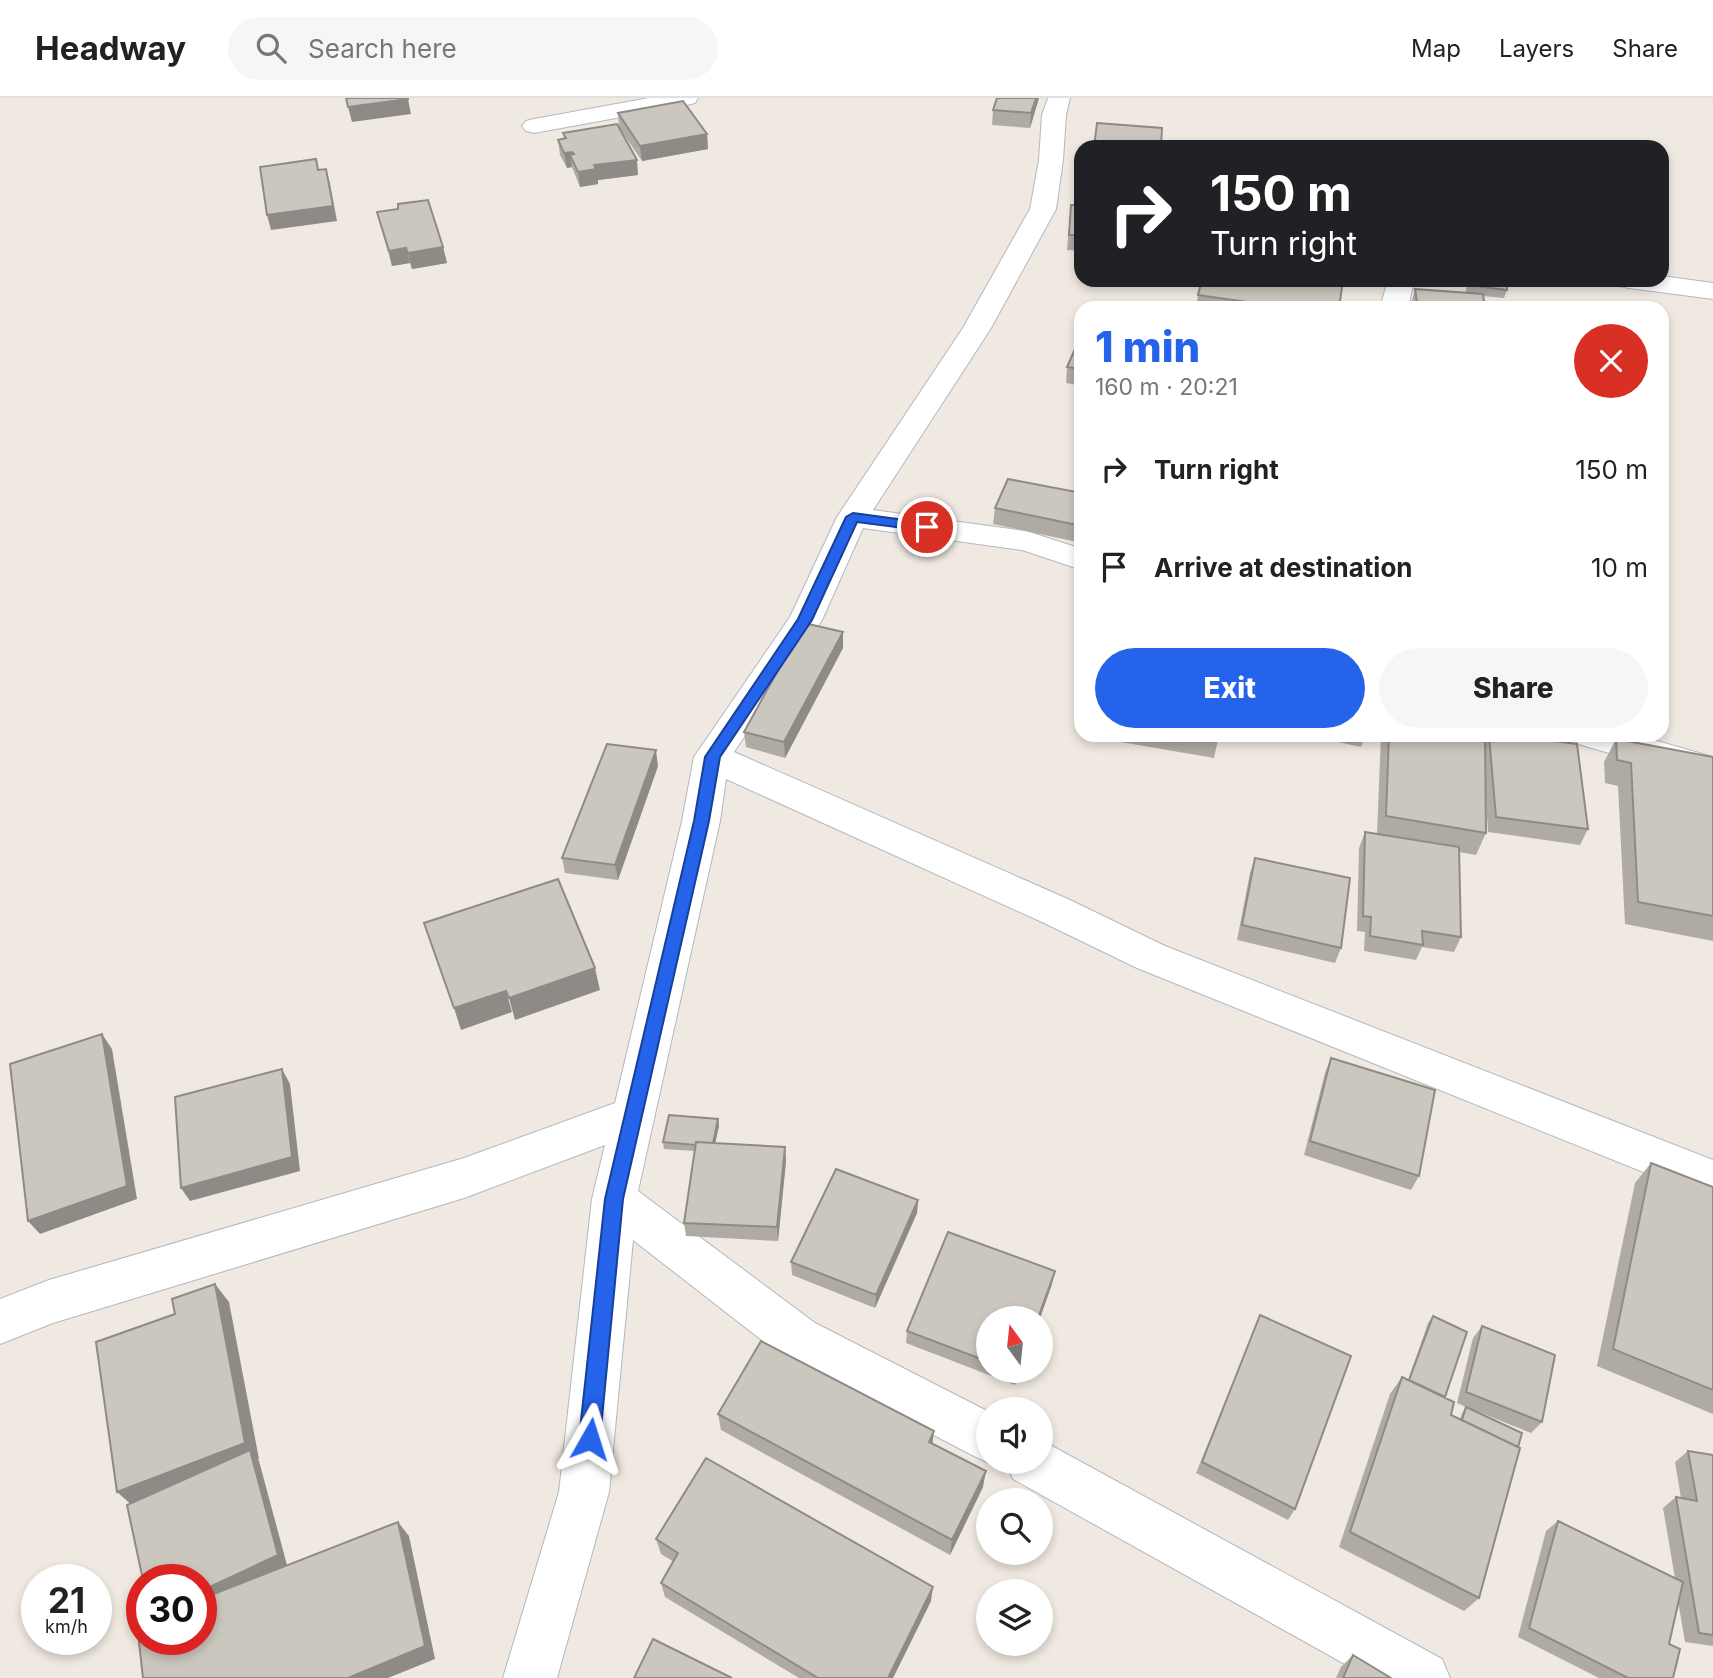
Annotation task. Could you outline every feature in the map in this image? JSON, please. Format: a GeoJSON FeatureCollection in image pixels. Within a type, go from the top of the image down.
{"type":"FeatureCollection","features":[{"type":"Feature","properties":{"kind":"street"},"geometry":{"type":"LineString","coordinates":[[534,126],[687,98]]}},
{"type":"Feature","properties":{"kind":"street"},"geometry":{"type":"LineString","coordinates":[[530,1678],[584,1492],[614,1199],[701,821],[712,757],[805,620],[853,517],[1056,210],[1051,160],[1054,115],[1059,98]]}},
{"type":"Feature","properties":{"kind":"street"},"geometry":{"type":"LineString","coordinates":[[1669,285],[1713,290]]}},
{"type":"Feature","properties":{"kind":"street"},"geometry":{"type":"LineString","coordinates":[[853,517],[1026,541],[1074,557]]}},
{"type":"Feature","properties":{"kind":"street"},"geometry":{"type":"LineString","coordinates":[[1616,742],[1713,769]]}},
{"type":"Feature","properties":{"kind":"street"},"geometry":{"type":"LineString","coordinates":[[712,757],[1056,911],[1151,957],[1713,1180]]}},
{"type":"Feature","properties":{"kind":"street"},"geometry":{"type":"LineString","coordinates":[[0,1322],[49,1302],[464,1178],[634,1115]]}},
{"type":"Feature","properties":{"kind":"street"},"geometry":{"type":"LineString","coordinates":[[614,1199],[798,1339],[976,1431]]}},
{"type":"Feature","properties":{"kind":"street"},"geometry":{"type":"LineString","coordinates":[[1053,1473],[1423,1678]]}},
{"type":"Feature","properties":{"kind":"building"},"geometry":{"type":"Polygon","coordinates":[[[346,98],[408,98],[408,99],[348,107],[346,98]]]}},
{"type":"Feature","properties":{"kind":"building"},"geometry":{"type":"Polygon","coordinates":[[[997,98],[1036,98],[1031,113],[993,110],[997,98]]]}},
{"type":"Feature","properties":{"kind":"building"},"geometry":{"type":"Polygon","coordinates":[[[683,101],[707,134],[640,146],[618,113],[683,101]]]}},
{"type":"Feature","properties":{"kind":"building"},"geometry":{"type":"Polygon","coordinates":[[[1097,123],[1162,128],[1161,140],[1095,140],[1097,123]]]}},
{"type":"Feature","properties":{"kind":"building"},"geometry":{"type":"Polygon","coordinates":[[[617,124],[637,160],[594,165],[596,169],[578,172],[570,155],[574,154],[564,153],[558,140],[566,138],[563,133],[617,124]]]}},
{"type":"Feature","properties":{"kind":"building"},"geometry":{"type":"Polygon","coordinates":[[[316,159],[318,170],[326,169],[333,206],[267,215],[260,167],[316,159]]]}},
{"type":"Feature","properties":{"kind":"building"},"geometry":{"type":"Polygon","coordinates":[[[428,200],[443,247],[408,253],[406,248],[389,251],[377,212],[398,209],[398,204],[428,200]]]}},
{"type":"Feature","properties":{"kind":"building"},"geometry":{"type":"Polygon","coordinates":[[[1071,205],[1074,205],[1074,235],[1069,235],[1071,205]]]}},
{"type":"Feature","properties":{"kind":"building"},"geometry":{"type":"Polygon","coordinates":[[[1200,287],[1342,287],[1340,301],[1240,301],[1198,295],[1200,287]]]}},
{"type":"Feature","properties":{"kind":"building"},"geometry":{"type":"Polygon","coordinates":[[[1484,287],[1507,287],[1507,290],[1484,287]]]}},
{"type":"Feature","properties":{"kind":"building"},"geometry":{"type":"Polygon","coordinates":[[[1415,289],[1483,294],[1484,301],[1417,301],[1415,289]]]}},
{"type":"Feature","properties":{"kind":"building"},"geometry":{"type":"Polygon","coordinates":[[[1074,352],[1074,368],[1067,367],[1074,352]]]}},
{"type":"Feature","properties":{"kind":"building"},"geometry":{"type":"Polygon","coordinates":[[[1008,479],[1074,491],[1074,524],[995,508],[1008,479]]]}},
{"type":"Feature","properties":{"kind":"building"},"geometry":{"type":"Polygon","coordinates":[[[804,623],[843,632],[784,742],[744,732],[804,623]]]}},
{"type":"Feature","properties":{"kind":"building"},"geometry":{"type":"Polygon","coordinates":[[[1389,742],[1485,742],[1486,833],[1386,816],[1389,742]]]}},
{"type":"Feature","properties":{"kind":"building"},"geometry":{"type":"Polygon","coordinates":[[[1490,742],[1577,744],[1588,829],[1496,817],[1490,742]]]}},
{"type":"Feature","properties":{"kind":"building"},"geometry":{"type":"Polygon","coordinates":[[[1616,742],[1632,742],[1713,757],[1713,916],[1638,902],[1631,763],[1617,760],[1616,742]]]}},
{"type":"Feature","properties":{"kind":"building"},"geometry":{"type":"Polygon","coordinates":[[[607,744],[656,750],[615,865],[562,858],[607,744]]]}},
{"type":"Feature","properties":{"kind":"building"},"geometry":{"type":"Polygon","coordinates":[[[1365,832],[1459,847],[1461,937],[1422,931],[1423,945],[1370,936],[1371,917],[1363,916],[1365,832]]]}},
{"type":"Feature","properties":{"kind":"building"},"geometry":{"type":"Polygon","coordinates":[[[1255,858],[1350,878],[1341,948],[1242,925],[1255,858]]]}},
{"type":"Feature","properties":{"kind":"building"},"geometry":{"type":"Polygon","coordinates":[[[558,879],[595,968],[509,998],[506,991],[454,1008],[424,923],[558,879]]]}},
{"type":"Feature","properties":{"kind":"building"},"geometry":{"type":"Polygon","coordinates":[[[102,1034],[127,1186],[28,1221],[10,1064],[102,1034]]]}},
{"type":"Feature","properties":{"kind":"building"},"geometry":{"type":"Polygon","coordinates":[[[1331,1058],[1435,1090],[1419,1176],[1310,1141],[1331,1058]]]}},
{"type":"Feature","properties":{"kind":"building"},"geometry":{"type":"Polygon","coordinates":[[[282,1069],[292,1157],[181,1188],[175,1097],[282,1069]]]}},
{"type":"Feature","properties":{"kind":"building"},"geometry":{"type":"Polygon","coordinates":[[[669,1115],[718,1119],[713,1143],[696,1142],[695,1145],[663,1142],[669,1115]]]}},
{"type":"Feature","properties":{"kind":"building"},"geometry":{"type":"Polygon","coordinates":[[[696,1142],[785,1147],[777,1227],[684,1223],[696,1142]]]}},
{"type":"Feature","properties":{"kind":"building"},"geometry":{"type":"Polygon","coordinates":[[[1651,1163],[1713,1187],[1713,1390],[1613,1349],[1651,1163]]]}},
{"type":"Feature","properties":{"kind":"building"},"geometry":{"type":"Polygon","coordinates":[[[836,1169],[918,1200],[876,1295],[791,1262],[836,1169]]]}},
{"type":"Feature","properties":{"kind":"building"},"geometry":{"type":"Polygon","coordinates":[[[948,1232],[1055,1271],[1042,1306],[976,1306],[976,1357],[907,1331],[948,1232]]]}},
{"type":"Feature","properties":{"kind":"building"},"geometry":{"type":"Polygon","coordinates":[[[215,1284],[245,1443],[117,1492],[96,1342],[175,1314],[172,1299],[215,1284]]]}},
{"type":"Feature","properties":{"kind":"building"},"geometry":{"type":"Polygon","coordinates":[[[1260,1315],[1351,1356],[1295,1509],[1202,1462],[1260,1315]]]}},
{"type":"Feature","properties":{"kind":"building"},"geometry":{"type":"Polygon","coordinates":[[[1433,1316],[1467,1332],[1445,1397],[1409,1380],[1433,1316]]]}},
{"type":"Feature","properties":{"kind":"building"},"geometry":{"type":"Polygon","coordinates":[[[1482,1326],[1555,1355],[1542,1422],[1466,1392],[1482,1326]]]}},
{"type":"Feature","properties":{"kind":"building"},"geometry":{"type":"Polygon","coordinates":[[[761,1341],[934,1431],[929,1442],[976,1466],[976,1474],[985,1474],[952,1540],[718,1414],[761,1341]]]}},
{"type":"Feature","properties":{"kind":"building"},"geometry":{"type":"Polygon","coordinates":[[[1402,1377],[1454,1402],[1451,1415],[1520,1448],[1479,1598],[1350,1532],[1402,1377]]]}},
{"type":"Feature","properties":{"kind":"building"},"geometry":{"type":"Polygon","coordinates":[[[1466,1407],[1522,1433],[1518,1447],[1462,1420],[1466,1407]]]}},
{"type":"Feature","properties":{"kind":"building"},"geometry":{"type":"Polygon","coordinates":[[[250,1450],[278,1555],[217,1584],[217,1564],[140,1564],[127,1505],[250,1450]]]}},
{"type":"Feature","properties":{"kind":"building"},"geometry":{"type":"Polygon","coordinates":[[[1688,1451],[1713,1455],[1713,1635],[1699,1633],[1676,1497],[1697,1501],[1688,1451]]]}},
{"type":"Feature","properties":{"kind":"building"},"geometry":{"type":"Polygon","coordinates":[[[706,1458],[933,1587],[888,1678],[818,1678],[661,1583],[678,1553],[656,1539],[706,1458]]]}},
{"type":"Feature","properties":{"kind":"building"},"geometry":{"type":"Polygon","coordinates":[[[1558,1521],[1683,1582],[1669,1644],[1680,1649],[1673,1678],[1628,1678],[1529,1628],[1558,1521]]]}},
{"type":"Feature","properties":{"kind":"building"},"geometry":{"type":"Polygon","coordinates":[[[398,1522],[425,1646],[348,1678],[143,1678],[140,1655],[217,1655],[217,1593],[398,1522]]]}},
{"type":"Feature","properties":{"kind":"building"},"geometry":{"type":"Polygon","coordinates":[[[653,1639],[732,1678],[634,1678],[653,1639]]]}},
{"type":"Feature","properties":{"kind":"building"},"geometry":{"type":"Polygon","coordinates":[[[1353,1655],[1391,1678],[1343,1678],[1353,1655]]]}},
{"type":"Feature","properties":{"kind":"route"},"geometry":{"type":"LineString","coordinates":[[590,1439],[614,1199],[701,821],[712,757],[805,620],[853,517],[927,527]]}}]}
